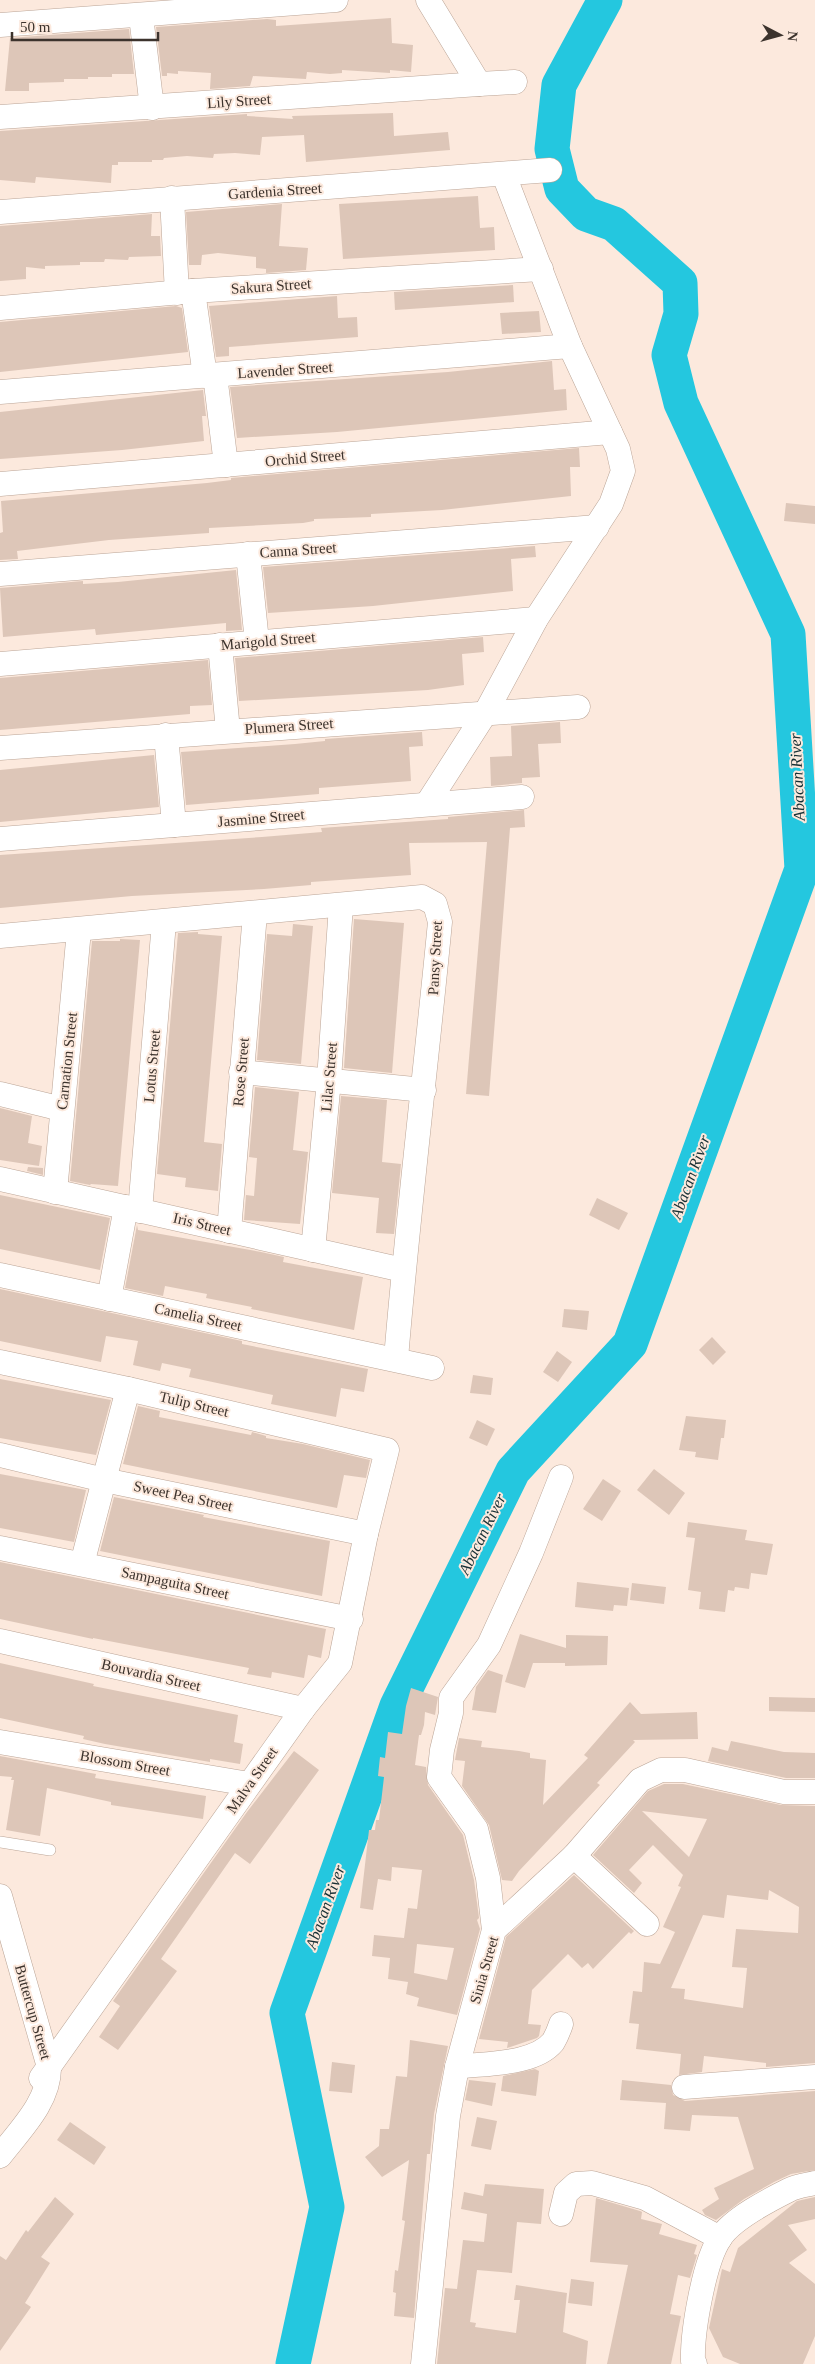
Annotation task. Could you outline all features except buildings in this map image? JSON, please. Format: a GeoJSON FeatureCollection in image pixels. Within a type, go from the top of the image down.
{"type":"FeatureCollection","features":[{"type":"Feature","properties":{"kind":"street"},"geometry":{"type":"LineString","coordinates":[[0,25],[141,16],[187,6],[336,0]]}},
{"type":"Feature","properties":{"kind":"street"},"geometry":{"type":"LineString","coordinates":[[428,0],[479,84]]}},
{"type":"Feature","properties":{"kind":"street"},"geometry":{"type":"LineString","coordinates":[[141,16],[152,108]]}},
{"type":"Feature","properties":{"kind":"street","name":"Lily Street"},"geometry":{"type":"LineString","coordinates":[[0,117],[515,82]]}},
{"type":"Feature","properties":{"kind":"street","name":"Gardenia Street"},"geometry":{"type":"LineString","coordinates":[[0,212],[550,170]]}},
{"type":"Feature","properties":{"kind":"street"},"geometry":{"type":"LineString","coordinates":[[428,804],[486,712],[536,619],[611,504],[623,472],[618,449],[570,346],[542,269],[504,175]]}},
{"type":"Feature","properties":{"kind":"street"},"geometry":{"type":"LineString","coordinates":[[172,198],[185,292],[210,376],[226,465]]}},
{"type":"Feature","properties":{"kind":"street","name":"Sakura Street"},"geometry":{"type":"LineString","coordinates":[[0,308],[185,292],[542,269]]}},
{"type":"Feature","properties":{"kind":"street","name":"Lavender Street"},"geometry":{"type":"LineString","coordinates":[[0,392],[570,346]]}},
{"type":"Feature","properties":{"kind":"street","name":"Orchid Street"},"geometry":{"type":"LineString","coordinates":[[0,484],[610,432]]}},
{"type":"Feature","properties":{"kind":"street","name":"Canna Street"},"geometry":{"type":"LineString","coordinates":[[0,574],[597,527]]}},
{"type":"Feature","properties":{"kind":"street"},"geometry":{"type":"LineString","coordinates":[[248,554],[257,642]]}},
{"type":"Feature","properties":{"kind":"street","name":"Marigold Street"},"geometry":{"type":"LineString","coordinates":[[0,664],[536,619]]}},
{"type":"Feature","properties":{"kind":"street"},"geometry":{"type":"LineString","coordinates":[[220,645],[228,731]]}},
{"type":"Feature","properties":{"kind":"street","name":"Plumera Street"},"geometry":{"type":"LineString","coordinates":[[0,748],[486,712],[578,707]]}},
{"type":"Feature","properties":{"kind":"street"},"geometry":{"type":"LineString","coordinates":[[166,735],[174,826]]}},
{"type":"Feature","properties":{"kind":"street","name":"Jasmine Street"},"geometry":{"type":"LineString","coordinates":[[0,839],[522,798]]}},
{"type":"Feature","properties":{"kind":"street","name":"Pansy Street"},"geometry":{"type":"LineString","coordinates":[[0,936],[422,897],[435,904],[440,922],[424,1090],[403,1270],[396,1359]]}},
{"type":"Feature","properties":{"kind":"street","name":"Lilac Street"},"geometry":{"type":"LineString","coordinates":[[314,1250],[329,1080],[341,905]]}},
{"type":"Feature","properties":{"kind":"street","name":"Rose Street"},"geometry":{"type":"LineString","coordinates":[[229,1231],[255,913]]}},
{"type":"Feature","properties":{"kind":"street","name":"Lotus Street"},"geometry":{"type":"LineString","coordinates":[[109,1299],[133,1209],[164,922]]}},
{"type":"Feature","properties":{"kind":"street","name":"Carnation Street"},"geometry":{"type":"LineString","coordinates":[[55,1192],[79,930]]}},
{"type":"Feature","properties":{"kind":"street"},"geometry":{"type":"LineString","coordinates":[[241,1072],[424,1090]]}},
{"type":"Feature","properties":{"kind":"street"},"geometry":{"type":"LineString","coordinates":[[0,1094],[62,1109]]}},
{"type":"Feature","properties":{"kind":"street","name":"Iris Street"},"geometry":{"type":"LineString","coordinates":[[0,1179],[403,1270]]}},
{"type":"Feature","properties":{"kind":"street","name":"Camelia Street"},"geometry":{"type":"LineString","coordinates":[[0,1275],[432,1368]]}},
{"type":"Feature","properties":{"kind":"street","name":"Tulip Street"},"geometry":{"type":"LineString","coordinates":[[0,1362],[128,1389],[387,1450]]}},
{"type":"Feature","properties":{"kind":"street"},"geometry":{"type":"LineString","coordinates":[[82,1564],[128,1389]]}},
{"type":"Feature","properties":{"kind":"street","name":"Malva Street"},"geometry":{"type":"LineString","coordinates":[[0,2156],[29,2119],[45,2079],[302,1709],[340,1664],[351,1619],[366,1534],[387,1450]]}},
{"type":"Feature","properties":{"kind":"street","name":"Sweet Pea Street"},"geometry":{"type":"LineString","coordinates":[[0,1455],[104,1480],[366,1534]]}},
{"type":"Feature","properties":{"kind":"street"},"geometry":{"type":"LineString","coordinates":[[494,1930],[488,1878],[476,1829],[439,1777],[442,1750],[451,1713],[451,1698],[489,1645],[561,1477]]}},
{"type":"Feature","properties":{"kind":"street","name":"Sampaguita Street"},"geometry":{"type":"LineString","coordinates":[[0,1548],[351,1619]]}},
{"type":"Feature","properties":{"kind":"street","name":"Bouvardia Street"},"geometry":{"type":"LineString","coordinates":[[0,1641],[302,1709]]}},
{"type":"Feature","properties":{"kind":"street","name":"Blossom Street"},"geometry":{"type":"LineString","coordinates":[[0,1742],[250,1784]]}},
{"type":"Feature","properties":{"kind":"street","name":"Sinia Street"},"geometry":{"type":"LineString","coordinates":[[423,2364],[448,2116],[457,2067],[494,1930],[574,1856],[640,1780],[661,1770],[685,1770],[784,1792],[815,1792]]}},
{"type":"Feature","properties":{"kind":"street"},"geometry":{"type":"LineString","coordinates":[[574,1856],[647,1924]]}},
{"type":"Feature","properties":{"kind":"street","name":"Buttercup Street"},"geometry":{"type":"LineString","coordinates":[[0,1896],[45,2079]]}},
{"type":"Feature","properties":{"kind":"street","name":"Buttercup Street"},"geometry":{"type":"LineString","coordinates":[[0,1944],[45,2079]]}},
{"type":"Feature","properties":{"kind":"street"},"geometry":{"type":"LineString","coordinates":[[457,2067],[523,2059],[538,2054],[552,2042],[562,2024]]}},
{"type":"Feature","properties":{"kind":"street"},"geometry":{"type":"LineString","coordinates":[[684,2087],[815,2077]]}},
{"type":"Feature","properties":{"kind":"street"},"geometry":{"type":"LineString","coordinates":[[561,2214],[566,2193],[576,2184],[592,2183],[645,2198],[720,2238]]}},
{"type":"Feature","properties":{"kind":"street"},"geometry":{"type":"LineString","coordinates":[[695,2364],[692,2362],[692,2347],[702,2294],[709,2264],[720,2238],[736,2222],[790,2189],[815,2183]]}},
{"type":"Feature","properties":{"kind":"lane"},"geometry":{"type":"LineString","coordinates":[[0,1842],[50,1850]]}},
{"type":"Feature","properties":{"kind":"waterway","name":"Abacan River"},"geometry":{"type":"LineString","coordinates":[[293,2364],[327,2207],[287,2013],[397,1706],[513,1471],[630,1344],[802,869],[788,634],[681,403],[669,355],[681,314],[680,283],[614,224],[586,214],[562,189],[552,149],[559,85],[605,0]]}}]}
